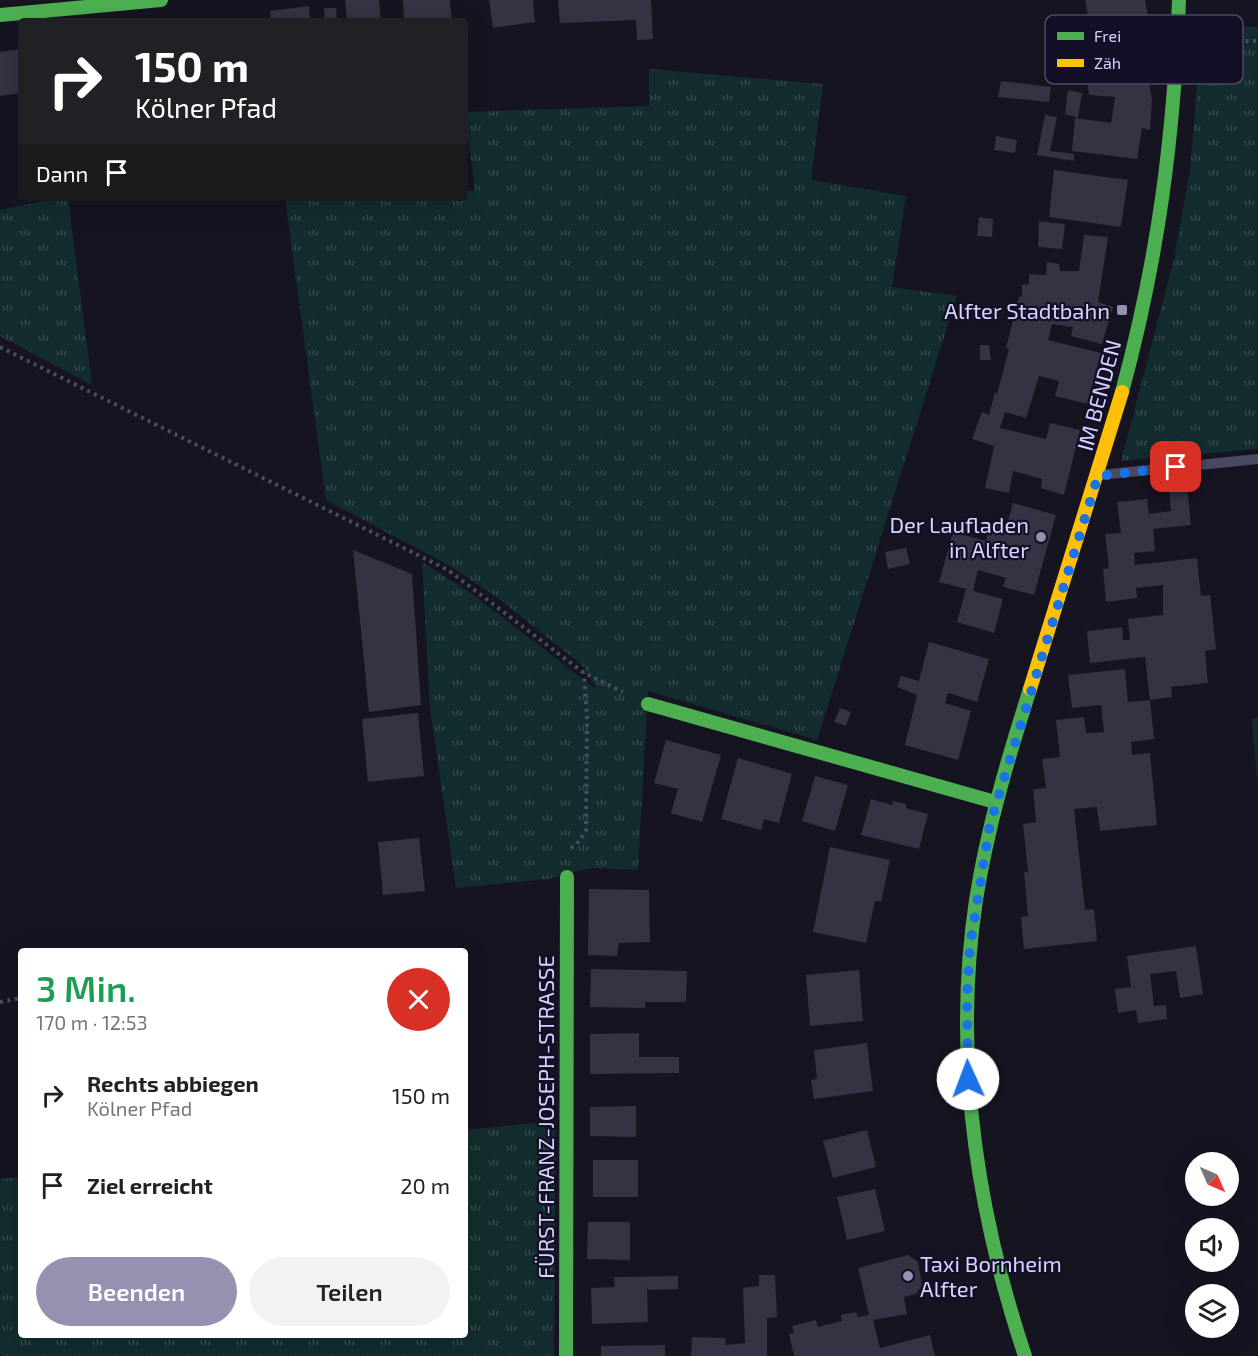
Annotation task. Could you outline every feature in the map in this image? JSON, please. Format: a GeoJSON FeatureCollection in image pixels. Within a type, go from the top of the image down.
{"type":"FeatureCollection","features":[{"type":"Feature","properties":{"kind":"street"},"geometry":{"type":"LineString","coordinates":[[0,15],[161,0]]}},
{"type":"Feature","properties":{"kind":"street","name":"IM BENDEN"},"geometry":{"type":"LineString","coordinates":[[1179,0],[1179,15]]}},
{"type":"Feature","properties":{"kind":"street","name":"IM BENDEN"},"geometry":{"type":"LineString","coordinates":[[1025,1356],[995,1263],[982,1202],[968,1073],[967,998],[972,927],[995,802],[1098,476],[1134,346],[1158,236],[1175,84]]}},
{"type":"Feature","properties":{"kind":"street"},"geometry":{"type":"LineString","coordinates":[[648,704],[995,802]]}},
{"type":"Feature","properties":{"kind":"street","name":"FÜRST-FRANZ-JOSEPH-STRASSE"},"geometry":{"type":"LineString","coordinates":[[566,1356],[567,877]]}},
{"type":"Feature","properties":{"kind":"lane"},"geometry":{"type":"LineString","coordinates":[[1098,476],[1258,459]]}},
{"type":"Feature","properties":{"kind":"path"},"geometry":{"type":"LineString","coordinates":[[1243,41],[1258,41]]}},
{"type":"Feature","properties":{"kind":"path"},"geometry":{"type":"LineString","coordinates":[[0,347],[448,570],[584,673],[648,704]]}},
{"type":"Feature","properties":{"kind":"path"},"geometry":{"type":"LineString","coordinates":[[567,851],[576,845],[586,831],[587,717],[584,673]]}},
{"type":"Feature","properties":{"kind":"path"},"geometry":{"type":"LineString","coordinates":[[0,1002],[18,999]]}},
{"type":"Feature","properties":{"kind":"green space"},"geometry":{"type":"Polygon","coordinates":[[[1243,26],[1258,27],[1258,449],[1121,461],[1174,259],[1190,171],[1197,84],[1243,84],[1243,26]]]}},
{"type":"Feature","properties":{"kind":"green space"},"geometry":{"type":"Polygon","coordinates":[[[649,69],[823,84],[811,180],[906,196],[892,287],[957,296],[817,740],[648,691],[638,870],[591,868],[548,879],[456,888],[430,709],[422,562],[471,593],[597,690],[584,667],[498,598],[450,566],[326,500],[285,201],[468,201],[468,191],[475,190],[468,135],[468,112],[649,106],[649,69]]]}},
{"type":"Feature","properties":{"kind":"green space"},"geometry":{"type":"Polygon","coordinates":[[[45,201],[68,201],[92,385],[0,336],[0,210],[45,201]]]}},
{"type":"Feature","properties":{"kind":"green space"},"geometry":{"type":"Polygon","coordinates":[[[1258,717],[1258,790],[1252,719],[1258,717]]]}},
{"type":"Feature","properties":{"kind":"green space"},"geometry":{"type":"Polygon","coordinates":[[[556,1121],[554,1356],[0,1356],[0,1179],[18,1177],[18,1338],[468,1338],[468,1130],[556,1121]]]}},
{"type":"Feature","properties":{"kind":"building"},"geometry":{"type":"Polygon","coordinates":[[[345,0],[379,0],[381,18],[347,18],[345,0]]]}},
{"type":"Feature","properties":{"kind":"building"},"geometry":{"type":"Polygon","coordinates":[[[403,0],[450,0],[452,18],[404,18],[403,0]]]}},
{"type":"Feature","properties":{"kind":"building"},"geometry":{"type":"Polygon","coordinates":[[[489,0],[533,0],[535,22],[493,28],[489,0]]]}},
{"type":"Feature","properties":{"kind":"building"},"geometry":{"type":"Polygon","coordinates":[[[558,0],[651,0],[653,39],[637,40],[636,20],[560,23],[558,0]]]}},
{"type":"Feature","properties":{"kind":"building"},"geometry":{"type":"Polygon","coordinates":[[[1085,0],[1145,0],[1148,15],[1088,15],[1085,0]]]}},
{"type":"Feature","properties":{"kind":"building"},"geometry":{"type":"Polygon","coordinates":[[[309,6],[310,18],[271,18],[270,11],[309,6]]]}},
{"type":"Feature","properties":{"kind":"building"},"geometry":{"type":"Polygon","coordinates":[[[324,8],[336,8],[337,18],[325,18],[324,8]]]}},
{"type":"Feature","properties":{"kind":"building"},"geometry":{"type":"Polygon","coordinates":[[[18,49],[18,93],[0,96],[0,52],[18,49]]]}},
{"type":"Feature","properties":{"kind":"building"},"geometry":{"type":"Polygon","coordinates":[[[1001,81],[1051,87],[1049,102],[998,97],[1001,81]]]}},
{"type":"Feature","properties":{"kind":"building"},"geometry":{"type":"Polygon","coordinates":[[[1088,84],[1149,84],[1152,100],[1150,130],[1142,128],[1137,159],[1072,151],[1075,118],[1111,123],[1115,97],[1089,95],[1088,84]]]}},
{"type":"Feature","properties":{"kind":"building"},"geometry":{"type":"Polygon","coordinates":[[[1068,90],[1082,93],[1078,118],[1065,114],[1068,90]]]}},
{"type":"Feature","properties":{"kind":"building"},"geometry":{"type":"Polygon","coordinates":[[[1045,115],[1057,117],[1050,151],[1074,154],[1074,161],[1037,155],[1045,115]]]}},
{"type":"Feature","properties":{"kind":"building"},"geometry":{"type":"Polygon","coordinates":[[[996,136],[1017,140],[1015,153],[994,150],[996,136]]]}},
{"type":"Feature","properties":{"kind":"building"},"geometry":{"type":"Polygon","coordinates":[[[1054,170],[1128,180],[1121,227],[1049,217],[1054,170]]]}},
{"type":"Feature","properties":{"kind":"building"},"geometry":{"type":"Polygon","coordinates":[[[979,217],[993,219],[992,237],[977,236],[979,217]]]}},
{"type":"Feature","properties":{"kind":"building"},"geometry":{"type":"Polygon","coordinates":[[[1039,221],[1065,224],[1062,249],[1038,247],[1039,221]]]}},
{"type":"Feature","properties":{"kind":"building"},"geometry":{"type":"Polygon","coordinates":[[[1084,235],[1108,237],[1098,302],[1113,307],[1102,344],[1071,336],[1073,327],[1052,324],[1048,340],[1101,353],[1087,404],[1055,396],[1059,381],[1039,376],[1026,418],[1005,412],[1000,428],[1046,439],[1050,423],[1080,430],[1064,495],[1041,488],[1042,479],[1013,471],[1009,493],[985,488],[994,446],[972,439],[982,412],[989,415],[995,392],[997,394],[1019,297],[1022,296],[1022,285],[1029,284],[1029,274],[1046,275],[1047,262],[1059,264],[1060,271],[1079,271],[1084,235]]]}},
{"type":"Feature","properties":{"kind":"building"},"geometry":{"type":"Polygon","coordinates":[[[980,345],[989,345],[991,360],[980,360],[980,345]]]}},
{"type":"Feature","properties":{"kind":"building"},"geometry":{"type":"Polygon","coordinates":[[[1187,486],[1191,525],[1153,529],[1155,551],[1134,553],[1135,565],[1197,558],[1201,596],[1210,595],[1216,649],[1205,651],[1208,683],[1171,687],[1172,697],[1150,700],[1145,657],[1090,663],[1087,631],[1122,627],[1123,640],[1130,640],[1128,619],[1163,615],[1163,585],[1136,588],[1137,598],[1106,602],[1103,569],[1109,568],[1105,534],[1121,533],[1117,502],[1147,499],[1149,514],[1171,511],[1169,488],[1187,486]]]}},
{"type":"Feature","properties":{"kind":"building"},"geometry":{"type":"Polygon","coordinates":[[[1013,503],[1056,515],[1034,595],[1003,587],[1006,578],[978,570],[973,591],[1003,599],[994,633],[957,622],[966,589],[939,582],[953,532],[986,541],[991,522],[1006,527],[1013,503]]]}},
{"type":"Feature","properties":{"kind":"building"},"geometry":{"type":"Polygon","coordinates":[[[906,548],[910,564],[888,569],[885,552],[906,548]]]}},
{"type":"Feature","properties":{"kind":"building"},"geometry":{"type":"Polygon","coordinates":[[[353,550],[412,574],[421,705],[369,712],[353,550]]]}},
{"type":"Feature","properties":{"kind":"building"},"geometry":{"type":"Polygon","coordinates":[[[929,642],[989,659],[977,702],[948,693],[945,703],[971,711],[958,760],[905,745],[917,695],[897,687],[901,676],[919,681],[929,642]]]}},
{"type":"Feature","properties":{"kind":"building"},"geometry":{"type":"Polygon","coordinates":[[[1125,669],[1128,702],[1150,700],[1154,739],[1131,742],[1132,755],[1150,753],[1157,825],[1100,831],[1097,807],[1074,809],[1085,910],[1094,909],[1097,941],[1024,949],[1021,917],[1028,916],[1024,872],[1028,872],[1023,824],[1036,822],[1033,789],[1046,788],[1042,759],[1060,757],[1056,720],[1084,717],[1086,733],[1104,732],[1101,705],[1072,708],[1068,675],[1125,669]]]}},
{"type":"Feature","properties":{"kind":"building"},"geometry":{"type":"Polygon","coordinates":[[[840,708],[851,712],[846,726],[834,722],[840,708]]]}},
{"type":"Feature","properties":{"kind":"building"},"geometry":{"type":"Polygon","coordinates":[[[418,713],[424,776],[368,782],[362,719],[418,713]]]}},
{"type":"Feature","properties":{"kind":"building"},"geometry":{"type":"Polygon","coordinates":[[[666,740],[721,755],[702,822],[671,813],[678,789],[654,783],[666,740]]]}},
{"type":"Feature","properties":{"kind":"building"},"geometry":{"type":"Polygon","coordinates":[[[738,758],[792,774],[779,823],[764,819],[761,830],[721,819],[738,758]]]}},
{"type":"Feature","properties":{"kind":"building"},"geometry":{"type":"Polygon","coordinates":[[[815,776],[848,785],[835,831],[802,821],[815,776]]]}},
{"type":"Feature","properties":{"kind":"building"},"geometry":{"type":"Polygon","coordinates":[[[871,799],[892,805],[893,801],[906,804],[906,808],[928,814],[919,849],[861,835],[871,799]]]}},
{"type":"Feature","properties":{"kind":"building"},"geometry":{"type":"Polygon","coordinates":[[[419,838],[425,891],[383,895],[378,842],[419,838]]]}},
{"type":"Feature","properties":{"kind":"building"},"geometry":{"type":"Polygon","coordinates":[[[830,847],[890,860],[881,902],[875,901],[866,943],[813,932],[830,847]]]}},
{"type":"Feature","properties":{"kind":"building"},"geometry":{"type":"Polygon","coordinates":[[[589,889],[649,890],[650,942],[619,943],[617,956],[588,955],[589,889]]]}},
{"type":"Feature","properties":{"kind":"building"},"geometry":{"type":"Polygon","coordinates":[[[1196,946],[1203,994],[1180,998],[1176,971],[1150,974],[1154,1006],[1166,1005],[1167,1019],[1138,1023],[1136,1010],[1118,1013],[1115,989],[1131,987],[1127,956],[1196,946]]]}},
{"type":"Feature","properties":{"kind":"building"},"geometry":{"type":"Polygon","coordinates":[[[591,969],[687,971],[686,1002],[645,1002],[645,1008],[590,1007],[591,969]]]}},
{"type":"Feature","properties":{"kind":"building"},"geometry":{"type":"Polygon","coordinates":[[[859,970],[863,1021],[810,1026],[806,975],[859,970]]]}},
{"type":"Feature","properties":{"kind":"building"},"geometry":{"type":"Polygon","coordinates":[[[639,1033],[639,1057],[679,1057],[679,1073],[590,1074],[590,1034],[639,1033]]]}},
{"type":"Feature","properties":{"kind":"building"},"geometry":{"type":"Polygon","coordinates":[[[867,1043],[873,1091],[814,1099],[811,1080],[817,1079],[814,1050],[867,1043]]]}},
{"type":"Feature","properties":{"kind":"building"},"geometry":{"type":"Polygon","coordinates":[[[636,1106],[636,1137],[590,1136],[590,1107],[636,1106]]]}},
{"type":"Feature","properties":{"kind":"building"},"geometry":{"type":"Polygon","coordinates":[[[867,1130],[876,1167],[833,1178],[823,1141],[867,1130]]]}},
{"type":"Feature","properties":{"kind":"building"},"geometry":{"type":"Polygon","coordinates":[[[593,1160],[638,1160],[638,1197],[593,1197],[593,1160]]]}},
{"type":"Feature","properties":{"kind":"building"},"geometry":{"type":"Polygon","coordinates":[[[875,1189],[885,1231],[847,1240],[837,1197],[875,1189]]]}},
{"type":"Feature","properties":{"kind":"building"},"geometry":{"type":"Polygon","coordinates":[[[588,1222],[630,1222],[630,1260],[587,1259],[588,1222]]]}},
{"type":"Feature","properties":{"kind":"building"},"geometry":{"type":"Polygon","coordinates":[[[908,1255],[918,1262],[922,1285],[916,1294],[904,1297],[907,1314],[873,1320],[880,1348],[930,1335],[935,1356],[794,1356],[789,1334],[794,1333],[792,1326],[816,1320],[818,1327],[842,1321],[841,1315],[856,1312],[858,1317],[869,1315],[858,1268],[908,1255]]]}},
{"type":"Feature","properties":{"kind":"building"},"geometry":{"type":"Polygon","coordinates":[[[759,1275],[775,1275],[777,1317],[767,1318],[767,1356],[691,1356],[692,1337],[725,1338],[726,1345],[745,1343],[743,1288],[759,1286],[759,1275]]]}},
{"type":"Feature","properties":{"kind":"building"},"geometry":{"type":"Polygon","coordinates":[[[678,1276],[678,1289],[648,1290],[647,1286],[648,1322],[592,1324],[591,1288],[615,1287],[614,1277],[678,1276]]]}},
{"type":"Feature","properties":{"kind":"building"},"geometry":{"type":"Polygon","coordinates":[[[665,1345],[665,1356],[601,1356],[601,1346],[665,1345]]]}},
{"type":"Feature","properties":{"kind":"traffic: fast"},"geometry":{"type":"LineString","coordinates":[[0,15],[161,0]]}},
{"type":"Feature","properties":{"kind":"traffic: fast"},"geometry":{"type":"LineString","coordinates":[[1178,15],[1179,0]]}},
{"type":"Feature","properties":{"kind":"traffic: fast"},"geometry":{"type":"LineString","coordinates":[[1122,392],[1135,343],[1155,246],[1174,84]]}},
{"type":"Feature","properties":{"kind":"traffic: fast"},"geometry":{"type":"LineString","coordinates":[[1025,1356],[993,1244],[982,1188],[968,1073],[967,1016],[969,958],[976,900],[986,847],[1030,689]]}},
{"type":"Feature","properties":{"kind":"traffic: fast"},"geometry":{"type":"LineString","coordinates":[[648,704],[995,802]]}},
{"type":"Feature","properties":{"kind":"traffic: fast"},"geometry":{"type":"LineString","coordinates":[[566,1356],[567,877]]}},
{"type":"Feature","properties":{"kind":"traffic: slow"},"geometry":{"type":"LineString","coordinates":[[1030,689],[1122,392]]}},
{"type":"Feature","properties":{"kind":"place","name":"Alfter Stadtbahn"},"geometry":{"type":"Point","coordinates":[1122,310]}},
{"type":"Feature","properties":{"kind":"place","name":"Der Laufladen in Alfter"},"geometry":{"type":"Point","coordinates":[1041,537]}},
{"type":"Feature","properties":{"kind":"place","name":"Taxi Bornheim Alfter"},"geometry":{"type":"Point","coordinates":[908,1276]}},
{"type":"Feature","properties":{"kind":"route"},"geometry":{"type":"LineString","coordinates":[[968,1079],[967,998],[970,946],[981,867],[990,824],[1098,476],[1176,467]]}}]}
